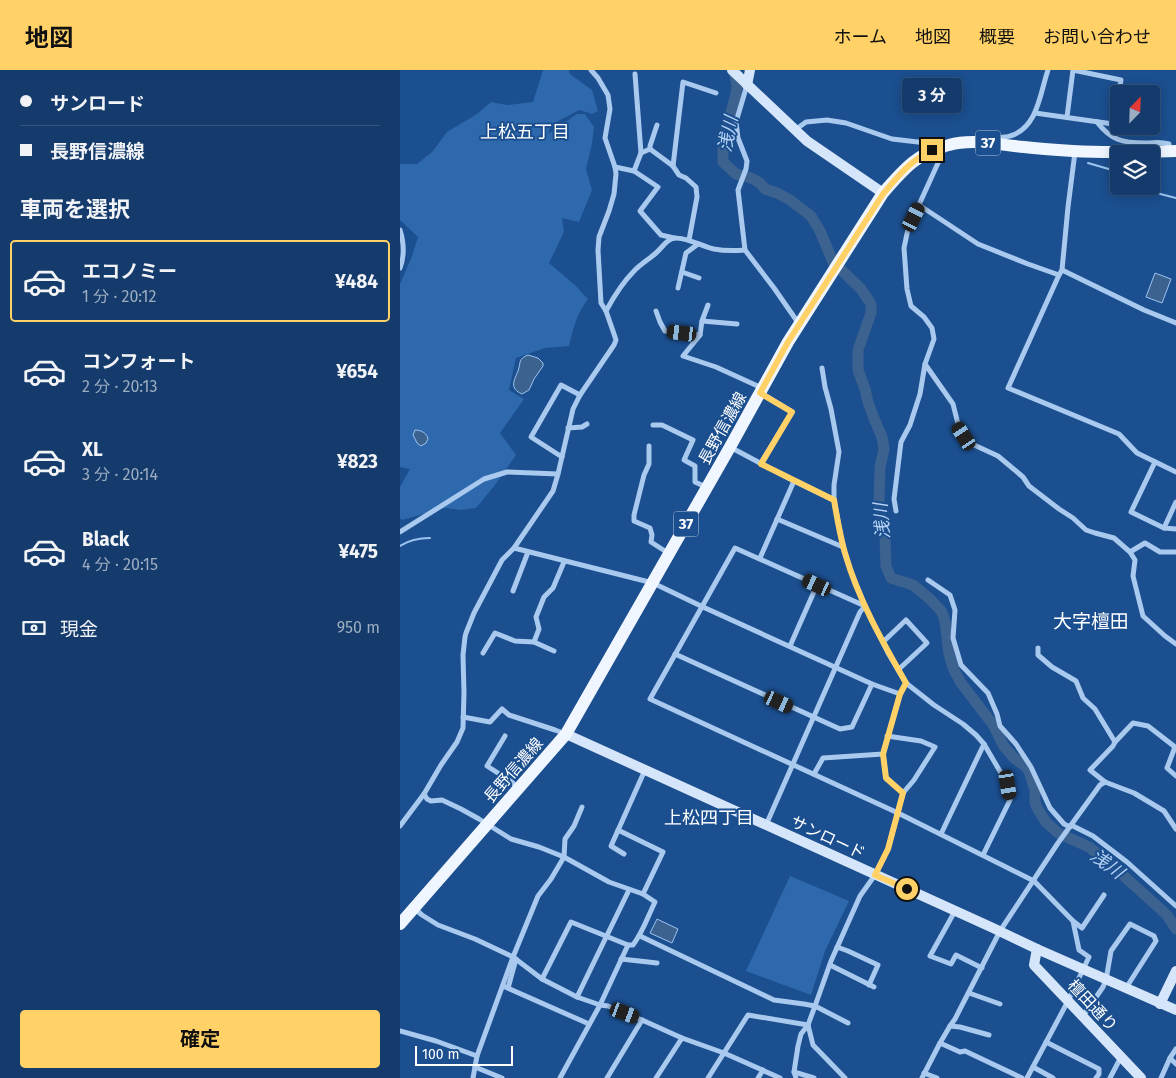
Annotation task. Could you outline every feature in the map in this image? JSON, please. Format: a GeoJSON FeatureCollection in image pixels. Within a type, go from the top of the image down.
{"type":"FeatureCollection","features":[{"type":"Feature","properties":{"kind":"main road","name":"長野信濃線"},"geometry":{"type":"LineString","coordinates":[[400,924],[566,734],[799,324],[883,194],[911,163],[941,147],[968,142],[1075,151],[1173,151]]}},
{"type":"Feature","properties":{"kind":"street"},"geometry":{"type":"LineString","coordinates":[[400,826],[424,794],[457,742],[462,728],[466,633],[474,613],[502,560],[514,548],[553,491],[573,409],[616,340],[606,311],[601,303],[599,237],[614,194],[616,174],[605,138],[610,109],[608,95],[592,70]]}},
{"type":"Feature","properties":{"kind":"street"},"geometry":{"type":"LineString","coordinates":[[732,70],[808,141],[883,194]]}},
{"type":"Feature","properties":{"kind":"street"},"geometry":{"type":"LineString","coordinates":[[750,70],[745,82],[736,122],[738,138],[747,161],[738,190],[745,250],[799,324]]}},
{"type":"Feature","properties":{"kind":"street"},"geometry":{"type":"LineString","coordinates":[[987,143],[991,138],[1010,136],[1023,129],[1035,113],[1048,70]]}},
{"type":"Feature","properties":{"kind":"street"},"geometry":{"type":"LineString","coordinates":[[1035,113],[1113,124],[1121,80],[1073,70],[1067,117]]}},
{"type":"Feature","properties":{"kind":"street"},"geometry":{"type":"LineString","coordinates":[[634,171],[641,154],[636,74]]}},
{"type":"Feature","properties":{"kind":"street"},"geometry":{"type":"LineString","coordinates":[[673,166],[683,82],[716,93]]}},
{"type":"Feature","properties":{"kind":"street"},"geometry":{"type":"LineString","coordinates":[[795,130],[806,122],[827,120],[846,123],[892,140],[935,144],[941,147],[943,152],[908,229],[904,248],[907,288],[911,306],[924,317],[932,328],[934,339],[925,364],[920,394],[910,425],[902,442],[894,499],[896,511]]}},
{"type":"Feature","properties":{"kind":"street"},"geometry":{"type":"LineString","coordinates":[[1096,121],[1104,132],[1115,139],[1161,142],[1169,144],[1173,151]]}},
{"type":"Feature","properties":{"kind":"street"},"geometry":{"type":"LineString","coordinates":[[650,149],[657,125]]}},
{"type":"Feature","properties":{"kind":"street"},"geometry":{"type":"LineString","coordinates":[[641,154],[650,149]]}},
{"type":"Feature","properties":{"kind":"street"},"geometry":{"type":"LineString","coordinates":[[650,149],[673,166],[679,175],[686,178],[696,187],[696,210],[689,240]]}},
{"type":"Feature","properties":{"kind":"street"},"geometry":{"type":"LineString","coordinates":[[1075,151],[1060,272],[1008,388],[1119,434],[1137,453],[1176,472]]}},
{"type":"Feature","properties":{"kind":"street"},"geometry":{"type":"LineString","coordinates":[[615,167],[634,171],[658,187],[640,211],[661,235],[689,240],[718,249],[745,250]]}},
{"type":"Feature","properties":{"kind":"street"},"geometry":{"type":"LineString","coordinates":[[919,205],[978,244],[1028,264],[1060,272],[1176,323]]}},
{"type":"Feature","properties":{"kind":"street"},"geometry":{"type":"LineString","coordinates":[[400,230],[404,258],[400,268]]}},
{"type":"Feature","properties":{"kind":"street"},"geometry":{"type":"LineString","coordinates":[[606,311],[626,280],[669,240],[675,238]]}},
{"type":"Feature","properties":{"kind":"street"},"geometry":{"type":"LineString","coordinates":[[678,288],[686,253],[698,244]]}},
{"type":"Feature","properties":{"kind":"street"},"geometry":{"type":"LineString","coordinates":[[682,272],[699,278]]}},
{"type":"Feature","properties":{"kind":"street"},"geometry":{"type":"LineString","coordinates":[[708,305],[702,320],[700,335],[683,356],[716,367],[761,391],[792,412],[761,464]]}},
{"type":"Feature","properties":{"kind":"street"},"geometry":{"type":"LineString","coordinates":[[656,311],[664,331],[700,335]]}},
{"type":"Feature","properties":{"kind":"street"},"geometry":{"type":"LineString","coordinates":[[702,320],[737,324]]}},
{"type":"Feature","properties":{"kind":"street"},"geometry":{"type":"LineString","coordinates":[[925,364],[954,404],[959,428],[972,444],[998,456],[1022,476],[1029,486],[1073,518],[1086,530],[1114,538],[1130,552],[1134,560],[1133,576],[1144,616],[1176,644]]}},
{"type":"Feature","properties":{"kind":"street"},"geometry":{"type":"LineString","coordinates":[[822,368],[839,452],[834,485],[834,500],[843,547],[865,606],[906,683],[976,735],[984,744],[1008,785],[1010,800],[983,855]]}},
{"type":"Feature","properties":{"kind":"street"},"geometry":{"type":"LineString","coordinates":[[562,457],[532,437],[561,385],[580,395]]}},
{"type":"Feature","properties":{"kind":"street"},"geometry":{"type":"LineString","coordinates":[[568,428],[582,427],[587,424]]}},
{"type":"Feature","properties":{"kind":"street"},"geometry":{"type":"LineString","coordinates":[[653,425],[662,425],[692,440],[684,460],[695,466],[695,482],[707,487]]}},
{"type":"Feature","properties":{"kind":"street"},"geometry":{"type":"LineString","coordinates":[[649,446],[649,464],[644,475],[634,521],[650,528],[652,534],[651,542],[668,554]]}},
{"type":"Feature","properties":{"kind":"street"},"geometry":{"type":"LineString","coordinates":[[730,447],[834,500]]}},
{"type":"Feature","properties":{"kind":"street"},"geometry":{"type":"LineString","coordinates":[[1155,462],[1131,512],[1164,528],[1176,529]]}},
{"type":"Feature","properties":{"kind":"street"},"geometry":{"type":"LineString","coordinates":[[400,532],[484,479],[507,472],[558,474]]}},
{"type":"Feature","properties":{"kind":"street"},"geometry":{"type":"LineString","coordinates":[[760,558],[794,481]]}},
{"type":"Feature","properties":{"kind":"street"},"geometry":{"type":"LineString","coordinates":[[1164,528],[1176,502]]}},
{"type":"Feature","properties":{"kind":"street"},"geometry":{"type":"LineString","coordinates":[[777,519],[843,547]]}},
{"type":"Feature","properties":{"kind":"street"},"geometry":{"type":"LineString","coordinates":[[1130,552],[1146,543],[1160,552],[1176,552]]}},
{"type":"Feature","properties":{"kind":"street"},"geometry":{"type":"LineString","coordinates":[[514,548],[653,583],[872,684],[900,694]]}},
{"type":"Feature","properties":{"kind":"street"},"geometry":{"type":"LineString","coordinates":[[865,606],[736,548],[650,699],[898,813],[1034,881],[1082,928],[1104,895]]}},
{"type":"Feature","properties":{"kind":"street"},"geometry":{"type":"LineString","coordinates":[[513,591],[528,552]]}},
{"type":"Feature","properties":{"kind":"street"},"geometry":{"type":"LineString","coordinates":[[534,642],[539,629],[536,617],[544,597],[553,588],[564,562]]}},
{"type":"Feature","properties":{"kind":"street"},"geometry":{"type":"LineString","coordinates":[[928,580],[950,595],[955,610],[953,638],[962,665],[988,693],[1000,726],[1016,744],[1031,767],[1050,808],[1064,824],[1093,836],[1127,862],[1176,906]]}},
{"type":"Feature","properties":{"kind":"street"},"geometry":{"type":"LineString","coordinates":[[790,646],[817,585]]}},
{"type":"Feature","properties":{"kind":"street"},"geometry":{"type":"LineString","coordinates":[[766,825],[860,612],[865,606]]}},
{"type":"Feature","properties":{"kind":"street"},"geometry":{"type":"LineString","coordinates":[[883,642],[906,620],[927,643],[898,670]]}},
{"type":"Feature","properties":{"kind":"street"},"geometry":{"type":"LineString","coordinates":[[483,653],[495,633],[515,641],[534,642],[554,651]]}},
{"type":"Feature","properties":{"kind":"street"},"geometry":{"type":"LineString","coordinates":[[1038,648],[1038,654],[1045,661],[1076,681],[1083,698],[1095,709],[1115,742]]}},
{"type":"Feature","properties":{"kind":"street"},"geometry":{"type":"LineString","coordinates":[[675,654],[840,729],[852,727],[872,684]]}},
{"type":"Feature","properties":{"kind":"street"},"geometry":{"type":"LineString","coordinates":[[903,793],[886,778],[883,754],[900,694],[906,683]]}},
{"type":"Feature","properties":{"kind":"street"},"geometry":{"type":"LineString","coordinates":[[463,717],[490,722],[502,710],[509,715],[566,734]]}},
{"type":"Feature","properties":{"kind":"street"},"geometry":{"type":"LineString","coordinates":[[1176,776],[1167,768],[1176,747],[1148,726],[1133,723],[1090,770],[1105,782],[1134,793],[1164,811],[1176,829]]}},
{"type":"Feature","properties":{"kind":"street","name":"サンロード"},"geometry":{"type":"LineString","coordinates":[[566,734],[1176,1012]]}},
{"type":"Feature","properties":{"kind":"street"},"geometry":{"type":"LineString","coordinates":[[506,736],[487,766],[512,782],[519,789]]}},
{"type":"Feature","properties":{"kind":"street"},"geometry":{"type":"LineString","coordinates":[[814,1078],[795,1075],[800,1034],[808,1024],[816,1006],[837,947],[860,896],[875,875],[888,849],[903,793],[914,780],[935,747],[921,741],[888,736]]}},
{"type":"Feature","properties":{"kind":"street"},"geometry":{"type":"LineString","coordinates":[[941,834],[984,744]]}},
{"type":"Feature","properties":{"kind":"street"},"geometry":{"type":"LineString","coordinates":[[814,774],[823,758],[883,754]]}},
{"type":"Feature","properties":{"kind":"street"},"geometry":{"type":"LineString","coordinates":[[624,854],[611,846],[645,770]]}},
{"type":"Feature","properties":{"kind":"street"},"geometry":{"type":"LineString","coordinates":[[937,1078],[923,1075],[969,993],[1000,931],[1058,843],[1100,785],[1105,782]]}},
{"type":"Feature","properties":{"kind":"street"},"geometry":{"type":"LineString","coordinates":[[424,794],[427,799],[431,801],[442,800],[488,824],[511,839],[539,847],[609,882],[644,894],[655,902],[640,936],[633,945],[628,945],[571,922],[542,979]]}},
{"type":"Feature","properties":{"kind":"street"},"geometry":{"type":"LineString","coordinates":[[473,1078],[477,1056],[505,987],[538,896],[564,858],[565,839],[574,826],[582,807]]}},
{"type":"Feature","properties":{"kind":"street"},"geometry":{"type":"LineString","coordinates":[[618,830],[663,852],[644,894]]}},
{"type":"Feature","properties":{"kind":"street"},"geometry":{"type":"LineString","coordinates":[[576,997],[629,890]]}},
{"type":"Feature","properties":{"kind":"street"},"geometry":{"type":"LineString","coordinates":[[414,908],[422,916],[438,925],[475,939],[514,958],[542,979],[576,997],[608,1006],[780,1078]]}},
{"type":"Feature","properties":{"kind":"street"},"geometry":{"type":"LineString","coordinates":[[955,911],[930,956],[951,964],[956,955],[982,968]]}},
{"type":"Feature","properties":{"kind":"street"},"geometry":{"type":"LineString","coordinates":[[1027,1078],[1089,957],[1079,950],[1073,921]]}},
{"type":"Feature","properties":{"kind":"street"},"geometry":{"type":"LineString","coordinates":[[1083,1017],[1106,980],[1111,951],[1130,924],[1154,936],[1156,941],[1125,988]]}},
{"type":"Feature","properties":{"kind":"street"},"geometry":{"type":"LineString","coordinates":[[640,936],[774,1000],[816,1006],[848,1023]]}},
{"type":"Feature","properties":{"kind":"street"},"geometry":{"type":"LineString","coordinates":[[560,1078],[600,1005],[628,945]]}},
{"type":"Feature","properties":{"kind":"street"},"geometry":{"type":"LineString","coordinates":[[830,965],[872,986],[878,965],[837,947]]}},
{"type":"Feature","properties":{"kind":"street","name":"檀田通り"},"geometry":{"type":"LineString","coordinates":[[1037,949],[1034,965],[1139,1077]]}},
{"type":"Feature","properties":{"kind":"street"},"geometry":{"type":"LineString","coordinates":[[621,959],[657,963]]}},
{"type":"Feature","properties":{"kind":"street"},"geometry":{"type":"LineString","coordinates":[[1160,1004],[1176,971]]}},
{"type":"Feature","properties":{"kind":"street"},"geometry":{"type":"LineString","coordinates":[[505,987],[589,1024]]}},
{"type":"Feature","properties":{"kind":"street"},"geometry":{"type":"LineString","coordinates":[[969,993],[1000,1004]]}},
{"type":"Feature","properties":{"kind":"street"},"geometry":{"type":"LineString","coordinates":[[708,1078],[748,1015],[808,1024]]}},
{"type":"Feature","properties":{"kind":"street"},"geometry":{"type":"LineString","coordinates":[[607,1078],[642,1020]]}},
{"type":"Feature","properties":{"kind":"street"},"geometry":{"type":"LineString","coordinates":[[808,1024],[813,1044],[845,1078]]}},
{"type":"Feature","properties":{"kind":"street"},"geometry":{"type":"LineString","coordinates":[[950,1026],[989,1035]]}},
{"type":"Feature","properties":{"kind":"street"},"geometry":{"type":"LineString","coordinates":[[400,1031],[436,1041],[477,1056]]}},
{"type":"Feature","properties":{"kind":"street"},"geometry":{"type":"LineString","coordinates":[[656,1078],[682,1038]]}},
{"type":"Feature","properties":{"kind":"street"},"geometry":{"type":"LineString","coordinates":[[1046,1042],[1099,1069],[1098,1076],[1110,1078],[1121,1057]]}},
{"type":"Feature","properties":{"kind":"street"},"geometry":{"type":"LineString","coordinates":[[940,1043],[960,1052],[965,1051],[1022,1078]]}},
{"type":"Feature","properties":{"kind":"street"},"geometry":{"type":"LineString","coordinates":[[1161,1078],[1176,1049]]}},
{"type":"Feature","properties":{"kind":"street"},"geometry":{"type":"LineString","coordinates":[[1170,1058],[1176,1064]]}},
{"type":"Feature","properties":{"kind":"street"},"geometry":{"type":"LineString","coordinates":[[475,1067],[502,1078]]}},
{"type":"Feature","properties":{"kind":"street"},"geometry":{"type":"LineString","coordinates":[[1033,1067],[1053,1078]]}},
{"type":"Feature","properties":{"kind":"street"},"geometry":{"type":"LineString","coordinates":[[758,1078],[762,1070]]}},
{"type":"Feature","properties":{"kind":"shaded area"},"geometry":{"type":"Polygon","coordinates":[[[543,70],[569,70],[570,74],[592,90],[598,111],[592,114],[579,110],[551,125],[548,134],[577,114],[585,114],[594,127],[586,169],[592,190],[579,222],[562,218],[564,232],[549,263],[588,299],[576,321],[569,346],[545,348],[516,358],[509,390],[524,399],[500,433],[516,455],[476,508],[461,510],[445,508],[402,520],[400,518],[400,487],[410,469],[400,467],[400,284],[418,237],[400,220],[400,164],[417,164],[432,152],[447,132],[477,114],[491,102],[507,105],[533,102],[543,70]]]}},
{"type":"Feature","properties":{"kind":"shaded area"},"geometry":{"type":"Polygon","coordinates":[[[1155,273],[1171,279],[1162,303],[1146,297],[1155,273]]]}},
{"type":"Feature","properties":{"kind":"shaded area"},"geometry":{"type":"Polygon","coordinates":[[[528,355],[538,358],[543,363],[543,366],[529,390],[522,394],[515,389],[514,384],[520,361],[528,355]]]}},
{"type":"Feature","properties":{"kind":"shaded area"},"geometry":{"type":"Polygon","coordinates":[[[415,430],[423,432],[428,439],[421,446],[413,435],[415,430]]]}},
{"type":"Feature","properties":{"kind":"shaded area"},"geometry":{"type":"Polygon","coordinates":[[[790,876],[849,901],[825,951],[811,995],[746,971],[790,876]]]}},
{"type":"Feature","properties":{"kind":"shaded area"},"geometry":{"type":"Polygon","coordinates":[[[657,919],[678,929],[672,943],[650,933],[657,919]]]}},
{"type":"Feature","properties":{"kind":"waterway","name":"浅川"},"geometry":{"type":"LineString","coordinates":[[734,70],[737,86],[723,142],[723,162],[736,174],[751,178],[760,183],[765,189],[790,200],[811,216],[820,231],[833,262],[861,289],[871,304],[871,313],[858,350],[858,370],[882,437],[884,449],[880,467],[879,502],[885,539],[886,566],[891,578],[913,585],[942,612],[949,654],[954,670],[961,683],[994,726],[1003,745],[1029,771],[1035,790],[1035,802],[1046,822],[1058,833],[1089,847],[1115,868],[1167,915],[1176,929]]}},
{"type":"Feature","properties":{"kind":"waterway"},"geometry":{"type":"LineString","coordinates":[[1088,163],[1110,169]]}},
{"type":"Feature","properties":{"kind":"waterway"},"geometry":{"type":"LineString","coordinates":[[1160,194],[1176,198]]}},
{"type":"Feature","properties":{"kind":"waterway"},"geometry":{"type":"LineString","coordinates":[[400,546],[414,540],[430,538]]}},
{"type":"Feature","properties":{"kind":"district","name":"上松五丁目"},"geometry":{"type":"Point","coordinates":[525,132]}},
{"type":"Feature","properties":{"kind":"district","name":"大字檀田"},"geometry":{"type":"Point","coordinates":[1091,621]}},
{"type":"Feature","properties":{"kind":"district","name":"上松四丁目"},"geometry":{"type":"Point","coordinates":[709,818]}},
{"type":"Feature","properties":{"kind":"route"},"geometry":{"type":"LineString","coordinates":[[907,889],[875,875],[888,849],[903,793],[886,778],[883,754],[900,694],[906,683],[870,617],[851,572],[844,551],[834,500],[761,464],[792,412],[760,393],[788,342],[883,194],[911,163],[932,150]]}}]}
